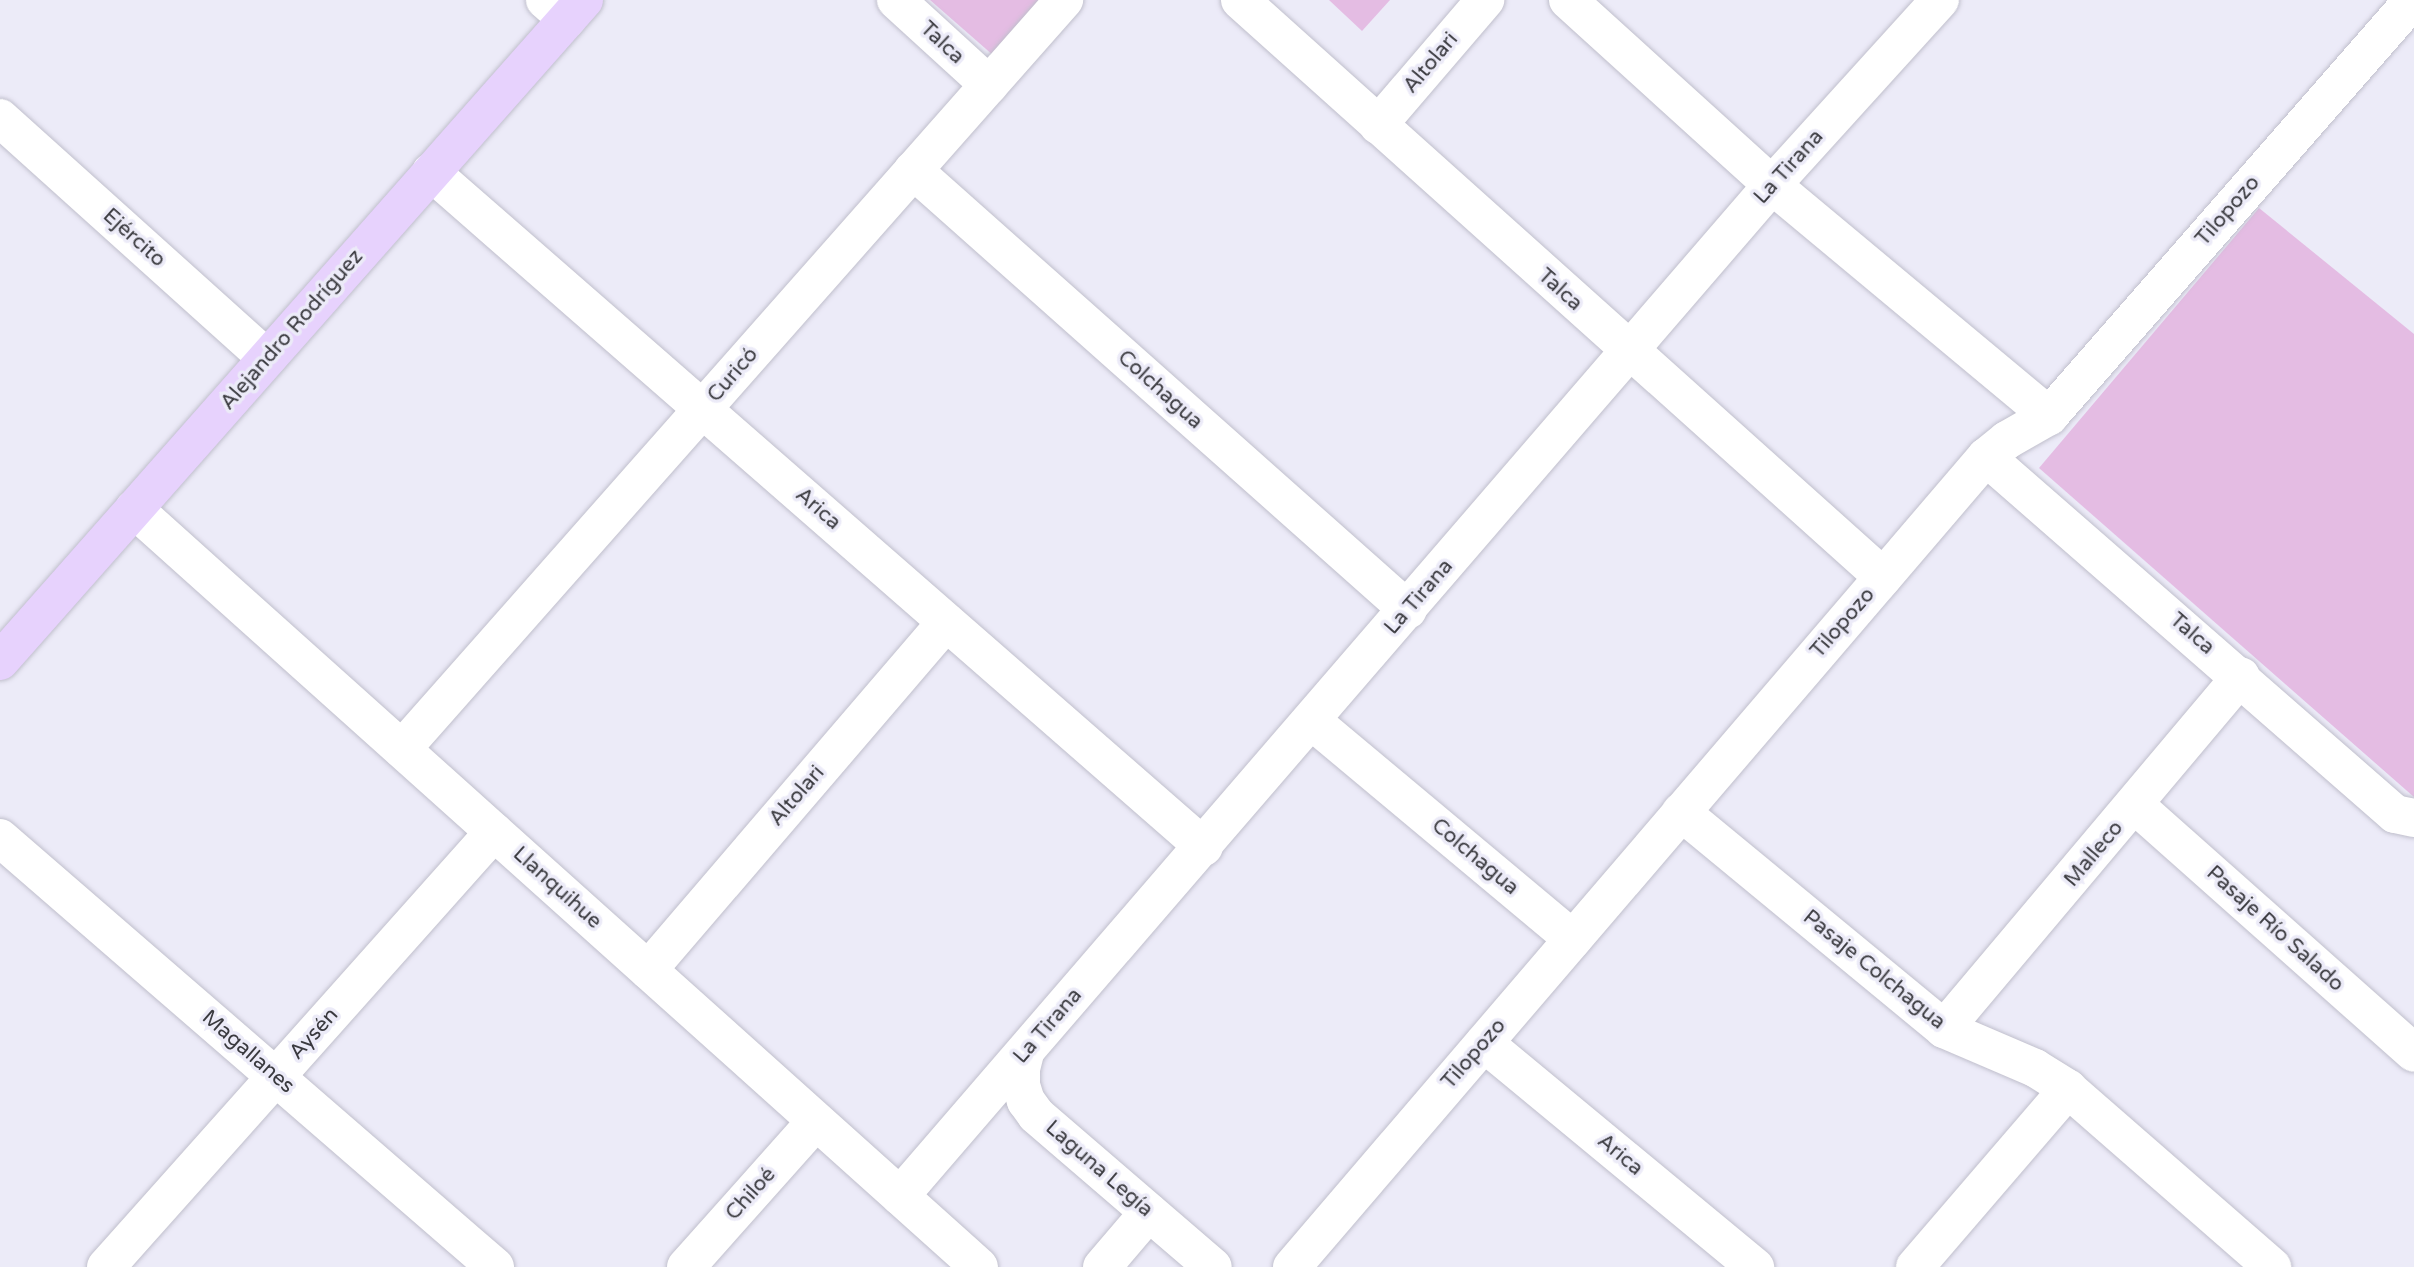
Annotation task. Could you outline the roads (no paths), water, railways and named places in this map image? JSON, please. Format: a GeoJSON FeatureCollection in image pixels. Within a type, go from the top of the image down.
{"type":"FeatureCollection","features":[{"type":"Feature","properties":{"kind":"main road","name":"Alejandro Rodríguez"},"geometry":{"type":"LineString","coordinates":[[0,661],[431,172],[565,6]]}},
{"type":"Feature","properties":{"kind":"street","name":"Talca"},"geometry":{"type":"LineString","coordinates":[[896,0],[989,85]]}},
{"type":"Feature","properties":{"kind":"street","name":"Curicó"},"geometry":{"type":"LineString","coordinates":[[402,750],[1063,0]]}},
{"type":"Feature","properties":{"kind":"street","name":"Talca"},"geometry":{"type":"LineString","coordinates":[[1240,0],[1883,577]]}},
{"type":"Feature","properties":{"kind":"street","name":"Altolari"},"geometry":{"type":"LineString","coordinates":[[1378,125],[1485,0]]}},
{"type":"Feature","properties":{"kind":"street"},"geometry":{"type":"LineString","coordinates":[[1567,0],[1772,185],[2049,416]]}},
{"type":"Feature","properties":{"kind":"street","name":"La Tirana"},"geometry":{"type":"LineString","coordinates":[[900,1196],[1204,847],[1772,185],[1940,0]]}},
{"type":"Feature","properties":{"kind":"street","name":"Tilopozo"},"geometry":{"type":"LineString","coordinates":[[1292,1267],[1986,457],[2007,440],[2049,416],[2413,0]]}},
{"type":"Feature","properties":{"kind":"street","name":"Ejército"},"geometry":{"type":"LineString","coordinates":[[0,118],[267,358]]}},
{"type":"Feature","properties":{"kind":"street","name":"Colchagua"},"geometry":{"type":"LineString","coordinates":[[913,170],[1408,610]]}},
{"type":"Feature","properties":{"kind":"street","name":"Arica"},"geometry":{"type":"LineString","coordinates":[[431,172],[1204,847]]}},
{"type":"Feature","properties":{"kind":"street","name":"Talca"},"geometry":{"type":"LineString","coordinates":[[1986,457],[2404,816]]}},
{"type":"Feature","properties":{"kind":"street","name":"Llanquihue"},"geometry":{"type":"LineString","coordinates":[[134,509],[979,1267]]}},
{"type":"Feature","properties":{"kind":"street","name":"Altolari"},"geometry":{"type":"LineString","coordinates":[[648,970],[946,622]]}},
{"type":"Feature","properties":{"kind":"street","name":"Malleco"},"geometry":{"type":"LineString","coordinates":[[1944,1029],[2136,805],[2241,676]]}},
{"type":"Feature","properties":{"kind":"street","name":"Colchagua"},"geometry":{"type":"LineString","coordinates":[[1312,721],[1573,939]]}},
{"type":"Feature","properties":{"kind":"street","name":"Pasaje Río Salado"},"geometry":{"type":"LineString","coordinates":[[2136,805],[2414,1053]]}},
{"type":"Feature","properties":{"kind":"street","name":"Pasaje Colchagua"},"geometry":{"type":"LineString","coordinates":[[1681,812],[1944,1029],[2035,1068],[2068,1089],[2272,1267]]}},
{"type":"Feature","properties":{"kind":"street","name":"Aysén"},"geometry":{"type":"LineString","coordinates":[[106,1267],[494,832]]}},
{"type":"Feature","properties":{"kind":"street","name":"Magallanes"},"geometry":{"type":"LineString","coordinates":[[0,838],[495,1267]]}},
{"type":"Feature","properties":{"kind":"street","name":"Arica"},"geometry":{"type":"LineString","coordinates":[[1484,1043],[1755,1267]]}},
{"type":"Feature","properties":{"kind":"street","name":"Laguna Legía"},"geometry":{"type":"LineString","coordinates":[[1025,1053],[1021,1085],[1026,1101],[1037,1115],[1213,1267]]}},
{"type":"Feature","properties":{"kind":"street"},"geometry":{"type":"LineString","coordinates":[[1915,1267],[2068,1089]]}},
{"type":"Feature","properties":{"kind":"street","name":"Chiloé"},"geometry":{"type":"LineString","coordinates":[[686,1267],[817,1121]]}},
{"type":"Feature","properties":{"kind":"street"},"geometry":{"type":"LineString","coordinates":[[1102,1267],[1149,1212]]}}]}
